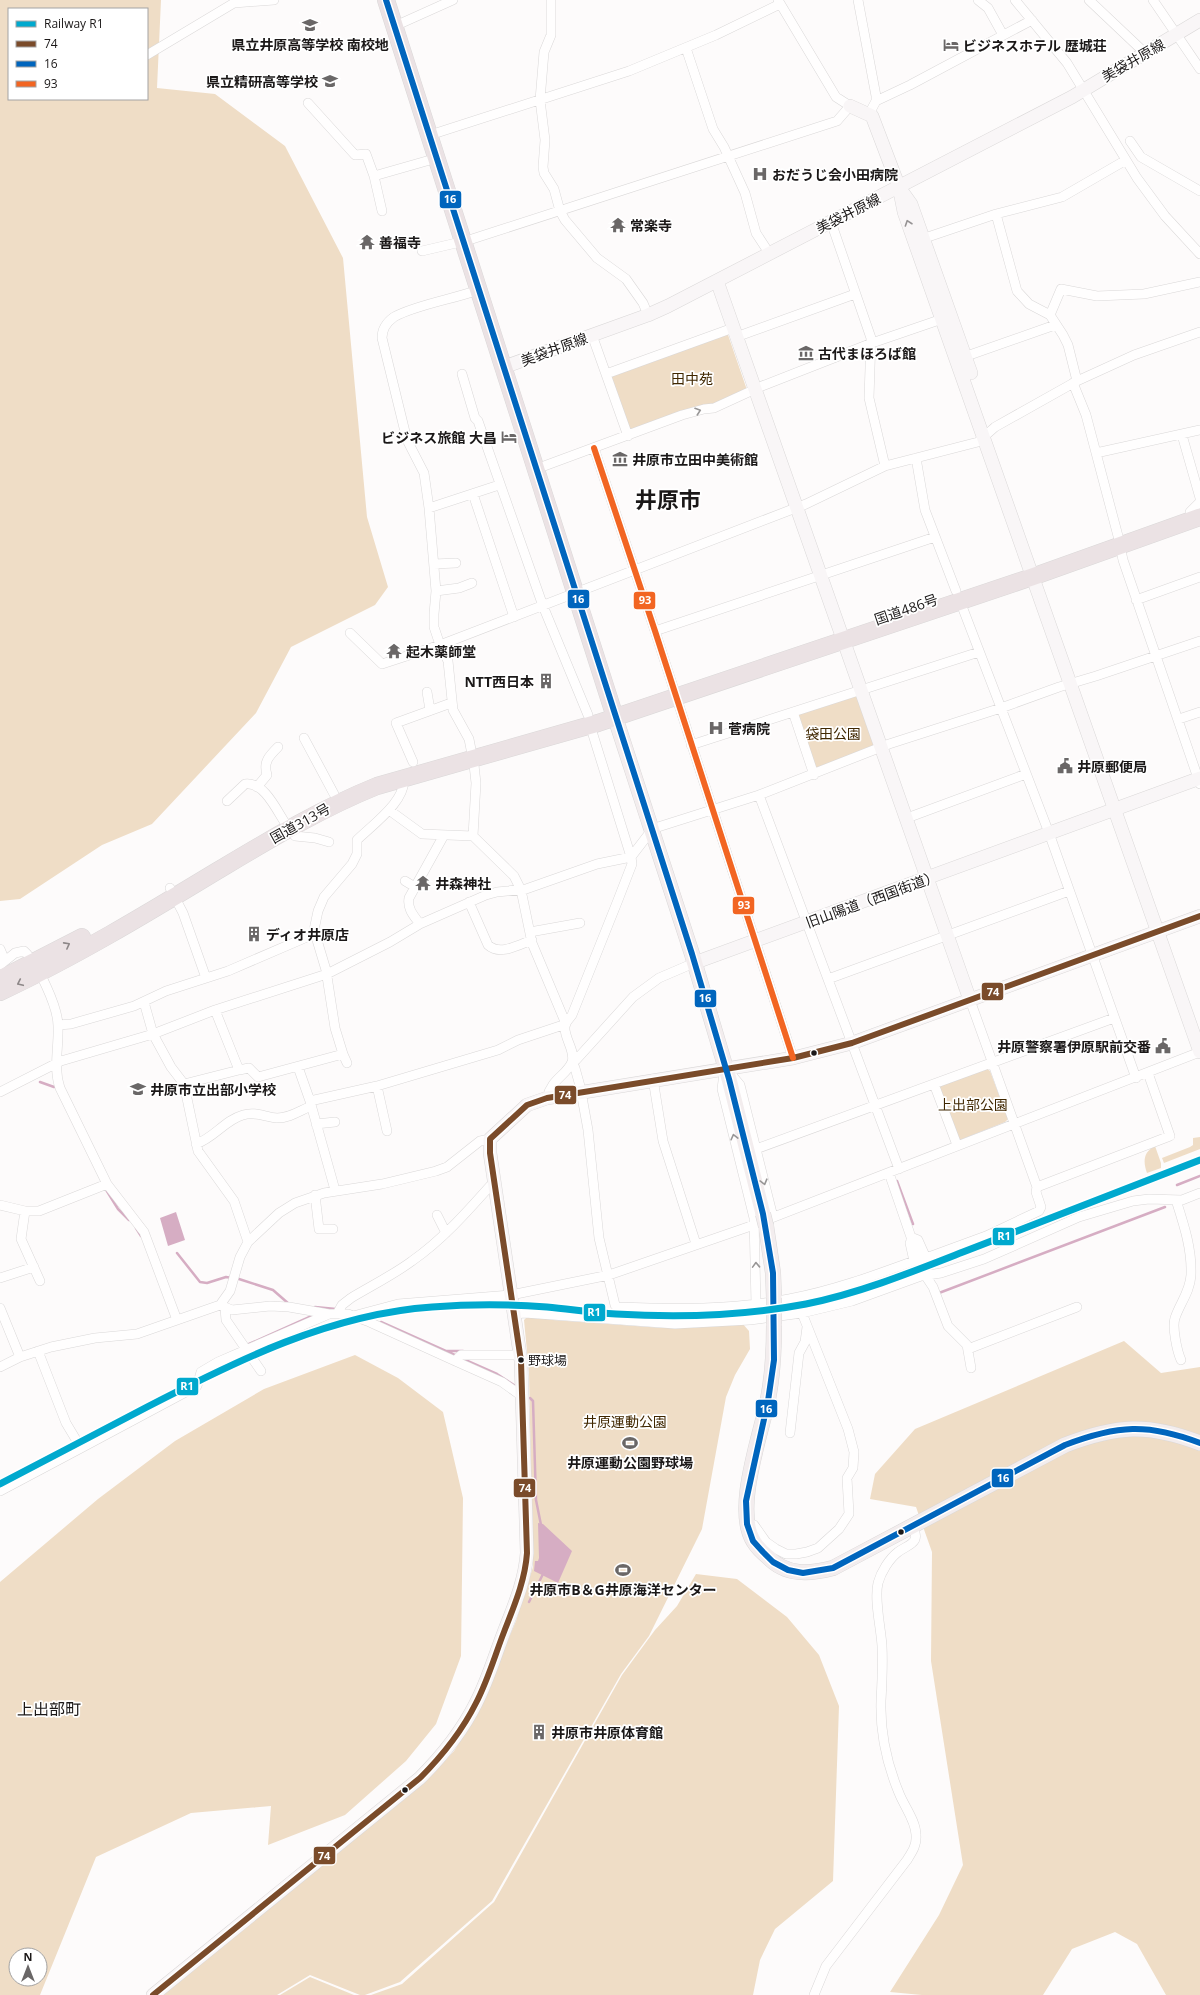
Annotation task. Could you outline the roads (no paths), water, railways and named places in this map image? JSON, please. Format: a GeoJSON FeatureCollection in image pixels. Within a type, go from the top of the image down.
{"type":"FeatureCollection","features":[{"type":"Feature","properties":{"kind":"highway"},"geometry":{"type":"LineString","coordinates":[[386,0],[613,712]]}},
{"type":"Feature","properties":{"kind":"highway","name":"国道486号"},"geometry":{"type":"LineString","coordinates":[[613,712],[1035,571],[1197,513]]}},
{"type":"Feature","properties":{"kind":"highway","name":"国道313号"},"geometry":{"type":"LineString","coordinates":[[287,824],[403,777],[472,753],[613,712]]}},
{"type":"Feature","properties":{"kind":"highway","name":"国道313号"},"geometry":{"type":"LineString","coordinates":[[0,992],[36,968],[173,892],[334,794],[374,775],[413,762],[472,753]]}},
{"type":"Feature","properties":{"kind":"highway","name":"国道313号"},"geometry":{"type":"LineString","coordinates":[[0,979],[36,968]]}},
{"type":"Feature","properties":{"kind":"main road"},"geometry":{"type":"LineString","coordinates":[[613,712],[694,963],[725,1068],[764,1220],[774,1298],[774,1360],[770,1388],[746,1501],[747,1524],[753,1541],[772,1562],[788,1570],[804,1573],[833,1568],[1065,1444],[1088,1436],[1109,1430],[1146,1429],[1163,1431],[1200,1443]]}},
{"type":"Feature","properties":{"kind":"street"},"geometry":{"type":"LineString","coordinates":[[148,54],[234,3],[274,0]]}},
{"type":"Feature","properties":{"kind":"street"},"geometry":{"type":"LineString","coordinates":[[395,26],[453,0]]}},
{"type":"Feature","properties":{"kind":"street"},"geometry":{"type":"LineString","coordinates":[[551,0],[551,35],[544,52],[540,100],[545,140],[543,167],[554,189],[560,211],[565,220],[606,266],[626,279],[643,303],[648,315]]}},
{"type":"Feature","properties":{"kind":"street"},"geometry":{"type":"LineString","coordinates":[[858,0],[876,101]]}},
{"type":"Feature","properties":{"kind":"street"},"geometry":{"type":"LineString","coordinates":[[978,0],[988,8],[1003,35]]}},
{"type":"Feature","properties":{"kind":"street"},"geometry":{"type":"LineString","coordinates":[[1015,0],[1063,58],[1137,178],[1165,216],[1200,254]]}},
{"type":"Feature","properties":{"kind":"street"},"geometry":{"type":"LineString","coordinates":[[1089,0],[1145,53]]}},
{"type":"Feature","properties":{"kind":"street"},"geometry":{"type":"LineString","coordinates":[[1153,0],[1178,33],[1200,69]]}},
{"type":"Feature","properties":{"kind":"street"},"geometry":{"type":"LineString","coordinates":[[353,1316],[398,1304],[511,1294],[544,1289],[609,1275],[764,1220],[889,1173],[957,1145],[1136,1078],[1200,1052],[1161,931],[1118,808],[919,240],[904,212],[899,187],[874,120],[869,114],[843,104],[836,98],[779,2],[686,48],[629,71],[430,135]]}},
{"type":"Feature","properties":{"kind":"street"},"geometry":{"type":"LineString","coordinates":[[869,114],[876,101],[910,85],[1032,20]]}},
{"type":"Feature","properties":{"kind":"street","name":"美袋井原線"},"geometry":{"type":"LineString","coordinates":[[504,367],[648,315],[718,281],[1083,90],[1200,20]]}},
{"type":"Feature","properties":{"kind":"street"},"geometry":{"type":"LineString","coordinates":[[686,48],[713,129],[728,156],[745,193],[756,234],[769,253]]}},
{"type":"Feature","properties":{"kind":"street"},"geometry":{"type":"LineString","coordinates":[[308,103],[354,155],[366,154],[374,176],[382,211]]}},
{"type":"Feature","properties":{"kind":"street"},"geometry":{"type":"LineString","coordinates":[[422,251],[463,241],[560,211],[837,121],[850,106]]}},
{"type":"Feature","properties":{"kind":"street"},"geometry":{"type":"LineString","coordinates":[[1130,141],[1142,157],[1200,191]]}},
{"type":"Feature","properties":{"kind":"street"},"geometry":{"type":"LineString","coordinates":[[374,176],[437,158]]}},
{"type":"Feature","properties":{"kind":"street"},"geometry":{"type":"LineString","coordinates":[[919,240],[996,214],[1062,197],[1126,160]]}},
{"type":"Feature","properties":{"kind":"street"},"geometry":{"type":"LineString","coordinates":[[996,214],[1017,291],[1029,304],[1050,315],[1055,325],[1064,335],[1068,345],[1075,382],[1086,415],[1136,600],[1179,719],[1199,780]]}},
{"type":"Feature","properties":{"kind":"street"},"geometry":{"type":"LineString","coordinates":[[831,222],[872,343],[868,394],[885,466]]}},
{"type":"Feature","properties":{"kind":"street"},"geometry":{"type":"LineString","coordinates":[[919,240],[942,319],[960,358]]}},
{"type":"Feature","properties":{"kind":"street"},"geometry":{"type":"LineString","coordinates":[[718,281],[796,508],[862,690],[1037,1187],[1036,1192],[1041,1207],[1039,1211],[986,1236],[926,1258],[918,1240],[913,1238]]}},
{"type":"Feature","properties":{"kind":"street"},"geometry":{"type":"LineString","coordinates":[[1050,315],[1061,289],[1097,296],[1144,294],[1200,282]]}},
{"type":"Feature","properties":{"kind":"street"},"geometry":{"type":"LineString","coordinates":[[473,836],[476,783],[472,753],[469,739],[452,710],[448,661],[440,645],[434,627],[436,591],[429,508],[424,473],[407,440],[382,338],[382,331],[393,318],[404,313],[478,290]]}},
{"type":"Feature","properties":{"kind":"street"},"geometry":{"type":"LineString","coordinates":[[606,374],[855,294]]}},
{"type":"Feature","properties":{"kind":"street"},"geometry":{"type":"LineString","coordinates":[[536,469],[661,423],[704,409],[714,408],[872,343],[942,319]]}},
{"type":"Feature","properties":{"kind":"street"},"geometry":{"type":"LineString","coordinates":[[960,358],[1055,325]]}},
{"type":"Feature","properties":{"kind":"street"},"geometry":{"type":"LineString","coordinates":[[350,633],[382,664],[440,645],[796,508],[885,466],[978,442],[987,434],[1075,382],[1134,355],[1200,332]]}},
{"type":"Feature","properties":{"kind":"street"},"geometry":{"type":"LineString","coordinates":[[592,336],[628,436]]}},
{"type":"Feature","properties":{"kind":"street"},"geometry":{"type":"LineString","coordinates":[[462,374],[475,418],[478,421],[499,485],[543,606],[589,720],[631,856],[632,864],[572,1015],[566,1024],[565,1030],[572,1056],[572,1062],[577,1071],[581,1092],[588,1130],[599,1238],[616,1306],[685,1310],[710,1309],[789,1299],[824,1291],[855,1282],[914,1261],[910,1243],[913,1238]]}},
{"type":"Feature","properties":{"kind":"street"},"geometry":{"type":"LineString","coordinates":[[1096,453],[1200,430]]}},
{"type":"Feature","properties":{"kind":"street"},"geometry":{"type":"LineString","coordinates":[[1182,435],[1200,498]]}},
{"type":"Feature","properties":{"kind":"street"},"geometry":{"type":"LineString","coordinates":[[594,448],[756,942],[792,1058]]}},
{"type":"Feature","properties":{"kind":"street"},"geometry":{"type":"LineString","coordinates":[[916,458],[923,505],[1049,833],[1136,1078]]}},
{"type":"Feature","properties":{"kind":"street"},"geometry":{"type":"LineString","coordinates":[[429,508],[499,485]]}},
{"type":"Feature","properties":{"kind":"street"},"geometry":{"type":"LineString","coordinates":[[473,494],[514,617]]}},
{"type":"Feature","properties":{"kind":"street"},"geometry":{"type":"LineString","coordinates":[[655,631],[935,537]]}},
{"type":"Feature","properties":{"kind":"street"},"geometry":{"type":"LineString","coordinates":[[434,564],[456,563]]}},
{"type":"Feature","properties":{"kind":"street"},"geometry":{"type":"LineString","coordinates":[[1136,600],[1200,577]]}},
{"type":"Feature","properties":{"kind":"street"},"geometry":{"type":"LineString","coordinates":[[436,591],[459,588],[472,583]]}},
{"type":"Feature","properties":{"kind":"street"},"geometry":{"type":"LineString","coordinates":[[0,1092],[57,1063],[153,1034],[215,1010],[327,974],[384,945],[420,924],[470,902],[498,892],[521,890],[597,864],[631,856],[651,831],[658,827],[759,795],[814,775],[882,747],[1200,641]]}},
{"type":"Feature","properties":{"kind":"street"},"geometry":{"type":"LineString","coordinates":[[691,745],[979,652]]}},
{"type":"Feature","properties":{"kind":"street"},"geometry":{"type":"LineString","coordinates":[[428,692],[430,710]]}},
{"type":"Feature","properties":{"kind":"street"},"geometry":{"type":"LineString","coordinates":[[413,762],[396,723],[451,703]]}},
{"type":"Feature","properties":{"kind":"street"},"geometry":{"type":"LineString","coordinates":[[792,712],[814,775]]}},
{"type":"Feature","properties":{"kind":"street"},"geometry":{"type":"LineString","coordinates":[[1179,719],[1200,712]]}},
{"type":"Feature","properties":{"kind":"street"},"geometry":{"type":"LineString","coordinates":[[304,738],[334,794]]}},
{"type":"Feature","properties":{"kind":"street"},"geometry":{"type":"LineString","coordinates":[[257,786],[267,775],[265,768],[267,760],[278,747]]}},
{"type":"Feature","properties":{"kind":"street"},"geometry":{"type":"LineString","coordinates":[[907,818],[1026,774]]}},
{"type":"Feature","properties":{"kind":"street"},"geometry":{"type":"LineString","coordinates":[[347,1063],[335,1028],[327,974],[314,934],[318,911],[332,886],[352,864],[357,854],[357,840],[389,810],[404,788],[403,777]]}},
{"type":"Feature","properties":{"kind":"street","name":"旧山陽道（西国街道）"},"geometry":{"type":"LineString","coordinates":[[547,1098],[551,1086],[572,1062],[576,1060],[633,997],[659,978],[694,963],[756,942],[1049,833],[1199,780]]}},
{"type":"Feature","properties":{"kind":"street"},"geometry":{"type":"LineString","coordinates":[[227,801],[245,784],[257,786],[277,807],[295,836],[315,838],[330,842]]}},
{"type":"Feature","properties":{"kind":"street"},"geometry":{"type":"LineString","coordinates":[[759,795],[899,1169]]}},
{"type":"Feature","properties":{"kind":"street"},"geometry":{"type":"LineString","coordinates":[[389,810],[422,834],[473,836],[514,876],[521,890],[531,936],[566,1024]]}},
{"type":"Feature","properties":{"kind":"street"},"geometry":{"type":"LineString","coordinates":[[420,924],[408,904],[415,887],[444,835]]}},
{"type":"Feature","properties":{"kind":"street"},"geometry":{"type":"LineString","coordinates":[[405,881],[415,887]]}},
{"type":"Feature","properties":{"kind":"street"},"geometry":{"type":"LineString","coordinates":[[828,979],[1069,891]]}},
{"type":"Feature","properties":{"kind":"street"},"geometry":{"type":"LineString","coordinates":[[173,892],[183,913],[206,978]]}},
{"type":"Feature","properties":{"kind":"street"},"geometry":{"type":"LineString","coordinates":[[470,902],[488,945],[492,949],[501,950],[531,936],[580,923]]}},
{"type":"Feature","properties":{"kind":"street"},"geometry":{"type":"LineString","coordinates":[[261,1371],[226,1320],[222,1306],[230,1291],[240,1257],[248,1242],[280,1213],[295,1203],[315,1195],[335,1190],[382,1184],[436,1172],[446,1167],[480,1141],[490,1139],[527,1105],[547,1098],[653,1079],[792,1058],[852,1043],[1200,916]]}},
{"type":"Feature","properties":{"kind":"street"},"geometry":{"type":"LineString","coordinates":[[1161,931],[1200,1030]]}},
{"type":"Feature","properties":{"kind":"street"},"geometry":{"type":"LineString","coordinates":[[58,1025],[71,1024],[144,1002],[166,991],[241,966],[314,934]]}},
{"type":"Feature","properties":{"kind":"street"},"geometry":{"type":"LineString","coordinates":[[0,949],[2,963],[15,953],[21,951],[26,953],[36,968],[55,1007],[58,1025],[57,1063],[60,1088],[107,1184],[144,1232],[177,1320]]}},
{"type":"Feature","properties":{"kind":"street"},"geometry":{"type":"LineString","coordinates":[[144,1002],[153,1034],[171,1067],[184,1084],[198,1151],[234,1201],[248,1242]]}},
{"type":"Feature","properties":{"kind":"street"},"geometry":{"type":"LineString","coordinates":[[215,1010],[239,1070]]}},
{"type":"Feature","properties":{"kind":"street"},"geometry":{"type":"LineString","coordinates":[[756,1149],[1114,1018]]}},
{"type":"Feature","properties":{"kind":"street"},"geometry":{"type":"LineString","coordinates":[[196,1144],[204,1141],[227,1124],[243,1115],[251,1113],[282,1117],[298,1113],[311,1103],[377,1086],[498,1050],[518,1040],[566,1024]]}},
{"type":"Feature","properties":{"kind":"street"},"geometry":{"type":"LineString","coordinates":[[184,1084],[249,1068],[258,1077],[343,1054]]}},
{"type":"Feature","properties":{"kind":"street"},"geometry":{"type":"LineString","coordinates":[[298,1067],[311,1103],[335,1190]]}},
{"type":"Feature","properties":{"kind":"street"},"geometry":{"type":"LineString","coordinates":[[725,1068],[740,1085],[756,1149],[764,1220],[756,1304]]}},
{"type":"Feature","properties":{"kind":"street"},"geometry":{"type":"LineString","coordinates":[[1037,1187],[1170,1136],[1148,1073]]}},
{"type":"Feature","properties":{"kind":"street"},"geometry":{"type":"LineString","coordinates":[[653,1079],[663,1141],[696,1244]]}},
{"type":"Feature","properties":{"kind":"street"},"geometry":{"type":"LineString","coordinates":[[934,1084],[957,1145]]}},
{"type":"Feature","properties":{"kind":"street"},"geometry":{"type":"LineString","coordinates":[[377,1086],[387,1131]]}},
{"type":"Feature","properties":{"kind":"street"},"geometry":{"type":"LineString","coordinates":[[316,1124],[335,1122]]}},
{"type":"Feature","properties":{"kind":"street"},"geometry":{"type":"LineString","coordinates":[[153,1995],[420,1778],[444,1752],[463,1726],[477,1702],[521,1587],[526,1568],[523,1397],[520,1355],[515,1314],[494,1184],[490,1139]]}},
{"type":"Feature","properties":{"kind":"street"},"geometry":{"type":"LineString","coordinates":[[889,1173],[925,1275],[933,1288],[948,1326],[964,1342],[968,1349],[971,1368]]}},
{"type":"Feature","properties":{"kind":"street"},"geometry":{"type":"LineString","coordinates":[[0,1205],[25,1211],[39,1211],[107,1184]]}},
{"type":"Feature","properties":{"kind":"street"},"geometry":{"type":"LineString","coordinates":[[0,1491],[197,1386],[199,1376],[204,1370],[246,1349],[337,1312],[351,1298],[412,1261],[446,1233],[490,1186],[494,1184]]}},
{"type":"Feature","properties":{"kind":"street"},"geometry":{"type":"LineString","coordinates":[[515,1314],[525,1313],[685,1323],[750,1320],[802,1313],[852,1301],[925,1275],[941,1273],[984,1259],[1079,1217],[1142,1200],[1176,1200],[1200,1193]]}},
{"type":"Feature","properties":{"kind":"street"},"geometry":{"type":"LineString","coordinates":[[315,1195],[319,1229],[333,1229]]}},
{"type":"Feature","properties":{"kind":"street"},"geometry":{"type":"LineString","coordinates":[[1176,1200],[1186,1231],[1190,1256],[1191,1276],[1188,1294],[1174,1321],[1178,1353],[1181,1360]]}},
{"type":"Feature","properties":{"kind":"street"},"geometry":{"type":"LineString","coordinates":[[25,1211],[21,1239],[40,1281]]}},
{"type":"Feature","properties":{"kind":"street"},"geometry":{"type":"LineString","coordinates":[[437,1215],[446,1233]]}},
{"type":"Feature","properties":{"kind":"street"},"geometry":{"type":"LineString","coordinates":[[0,1278],[34,1267]]}},
{"type":"Feature","properties":{"kind":"street"},"geometry":{"type":"LineString","coordinates":[[0,1367],[20,1357],[66,1343],[137,1334],[222,1306],[239,1310],[270,1306],[289,1307],[337,1312],[353,1316],[458,1358],[502,1382],[523,1397]]}},
{"type":"Feature","properties":{"kind":"street"},"geometry":{"type":"LineString","coordinates":[[968,1349],[1076,1307]]}},
{"type":"Feature","properties":{"kind":"street"},"geometry":{"type":"LineString","coordinates":[[0,1308],[20,1357]]}},
{"type":"Feature","properties":{"kind":"street"},"geometry":{"type":"LineString","coordinates":[[747,1524],[754,1525],[766,1542],[776,1549],[786,1554],[796,1554],[818,1548],[839,1529],[849,1514],[847,1478],[853,1468],[854,1452],[848,1429],[802,1313]]}},
{"type":"Feature","properties":{"kind":"street"},"geometry":{"type":"LineString","coordinates":[[790,1433],[798,1353],[805,1342],[807,1327]]}},
{"type":"Feature","properties":{"kind":"street"},"geometry":{"type":"LineString","coordinates":[[38,1351],[66,1423],[81,1448]]}},
{"type":"Feature","properties":{"kind":"street"},"geometry":{"type":"LineString","coordinates":[[458,1358],[520,1355]]}},
{"type":"Feature","properties":{"kind":"street"},"geometry":{"type":"LineString","coordinates":[[814,1995],[826,1966],[907,1860],[916,1842],[914,1825],[897,1787],[882,1733],[882,1647],[877,1594],[878,1583],[889,1562],[898,1552],[910,1546],[914,1542],[915,1531],[912,1526]]}},
{"type":"Feature","properties":{"kind":"waterway"},"geometry":{"type":"LineString","coordinates":[[40,1082],[54,1087]]}},
{"type":"Feature","properties":{"kind":"waterway"},"geometry":{"type":"LineString","coordinates":[[1177,1185],[1200,1176]]}},
{"type":"Feature","properties":{"kind":"waterway"},"geometry":{"type":"LineString","coordinates":[[897,1181],[913,1224]]}},
{"type":"Feature","properties":{"kind":"waterway"},"geometry":{"type":"LineString","coordinates":[[105,1188],[118,1209],[129,1220]]}},
{"type":"Feature","properties":{"kind":"waterway"},"geometry":{"type":"LineString","coordinates":[[938,1291],[939,1293],[1165,1207]]}},
{"type":"Feature","properties":{"kind":"waterway"},"geometry":{"type":"LineString","coordinates":[[136,1228],[141,1236]]}},
{"type":"Feature","properties":{"kind":"waterway"},"geometry":{"type":"LineString","coordinates":[[177,1253],[200,1282],[207,1283],[226,1277],[239,1279],[273,1290],[289,1304]]}},
{"type":"Feature","properties":{"kind":"waterway"},"geometry":{"type":"LineString","coordinates":[[315,1307],[336,1309]]}},
{"type":"Feature","properties":{"kind":"waterway"},"geometry":{"type":"LineString","coordinates":[[249,1344],[314,1315]]}},
{"type":"Feature","properties":{"kind":"waterway"},"geometry":{"type":"LineString","coordinates":[[381,1322],[457,1356]]}},
{"type":"Feature","properties":{"kind":"waterway"},"geometry":{"type":"LineString","coordinates":[[446,1351],[463,1351]]}},
{"type":"Feature","properties":{"kind":"waterway"},"geometry":{"type":"LineString","coordinates":[[463,1359],[497,1374],[517,1387]]}},
{"type":"Feature","properties":{"kind":"waterway"},"geometry":{"type":"LineString","coordinates":[[530,1398],[533,1401],[536,1500],[541,1525]]}},
{"type":"Feature","properties":{"kind":"waterway"},"geometry":{"type":"LineString","coordinates":[[529,1602],[544,1572]]}},
{"type":"Feature","properties":{"kind":"tunnel"},"geometry":{"type":"LineString","coordinates":[[684,1311],[685,1322]]}},
{"type":"Feature","properties":{"kind":"rail line","name":"R1"},"geometry":{"type":"LineString","coordinates":[[0,1484],[147,1407],[249,1357],[285,1342],[357,1319],[394,1311],[461,1305],[518,1305],[607,1313],[688,1316],[759,1311],[806,1304],[866,1288],[905,1274],[1200,1160]]}},
{"type":"Feature","properties":{"kind":"place","name":"県立井原高等学校 南校地"},"geometry":{"type":"Point","coordinates":[310,25]}},
{"type":"Feature","properties":{"kind":"place","name":"ビジネスホテル 歴城荘"},"geometry":{"type":"Point","coordinates":[951,45]}},
{"type":"Feature","properties":{"kind":"place","name":"県立精研高等学校"},"geometry":{"type":"Point","coordinates":[330,81]}},
{"type":"Feature","properties":{"kind":"place","name":"おだうじ会小田病院"},"geometry":{"type":"Point","coordinates":[760,174]}},
{"type":"Feature","properties":{"kind":"place","name":"常楽寺"},"geometry":{"type":"Point","coordinates":[618,225]}},
{"type":"Feature","properties":{"kind":"place","name":"善福寺"},"geometry":{"type":"Point","coordinates":[367,242]}},
{"type":"Feature","properties":{"kind":"place","name":"古代まほろば館"},"geometry":{"type":"Point","coordinates":[806,353]}},
{"type":"Feature","properties":{"kind":"place","name":"ビジネス旅館 大昌"},"geometry":{"type":"Point","coordinates":[509,437]}},
{"type":"Feature","properties":{"kind":"place","name":"井原市立田中美術館"},"geometry":{"type":"Point","coordinates":[620,459]}},
{"type":"Feature","properties":{"kind":"place","name":"起木薬師堂"},"geometry":{"type":"Point","coordinates":[394,651]}},
{"type":"Feature","properties":{"kind":"place","name":"NTT西日本"},"geometry":{"type":"Point","coordinates":[546,681]}},
{"type":"Feature","properties":{"kind":"place","name":"菅病院"},"geometry":{"type":"Point","coordinates":[716,728]}},
{"type":"Feature","properties":{"kind":"place","name":"井原郵便局"},"geometry":{"type":"Point","coordinates":[1065,766]}},
{"type":"Feature","properties":{"kind":"place","name":"井森神社"},"geometry":{"type":"Point","coordinates":[423,883]}},
{"type":"Feature","properties":{"kind":"place","name":"ディオ井原店"},"geometry":{"type":"Point","coordinates":[254,934]}},
{"type":"Feature","properties":{"kind":"place","name":"井原警察署伊原駅前交番"},"geometry":{"type":"Point","coordinates":[1163,1046]}},
{"type":"Feature","properties":{"kind":"place","name":"井原市立出部小学校"},"geometry":{"type":"Point","coordinates":[138,1089]}},
{"type":"Feature","properties":{"kind":"place","name":"野球場"},"geometry":{"type":"Point","coordinates":[521,1360]}},
{"type":"Feature","properties":{"kind":"place","name":"井原運動公園野球場"},"geometry":{"type":"Point","coordinates":[630,1443]}},
{"type":"Feature","properties":{"kind":"place","name":"井原市B＆G井原海洋センター"},"geometry":{"type":"Point","coordinates":[623,1570]}},
{"type":"Feature","properties":{"kind":"place","name":"井原市井原体育館"},"geometry":{"type":"Point","coordinates":[539,1732]}},
{"type":"Feature","properties":{"kind":"district","name":"井原市"},"geometry":{"type":"Point","coordinates":[668,499]}},
{"type":"Feature","properties":{"kind":"district","name":"上出部町"},"geometry":{"type":"Point","coordinates":[49,1709]}},
{"type":"Feature","properties":{"kind":"park label","name":"田中苑"},"geometry":{"type":"Point","coordinates":[692,378]}},
{"type":"Feature","properties":{"kind":"park label","name":"袋田公園"},"geometry":{"type":"Point","coordinates":[833,733]}},
{"type":"Feature","properties":{"kind":"park label","name":"上出部公園"},"geometry":{"type":"Point","coordinates":[973,1104]}},
{"type":"Feature","properties":{"kind":"park label","name":"井原運動公園"},"geometry":{"type":"Point","coordinates":[625,1421]}}]}
